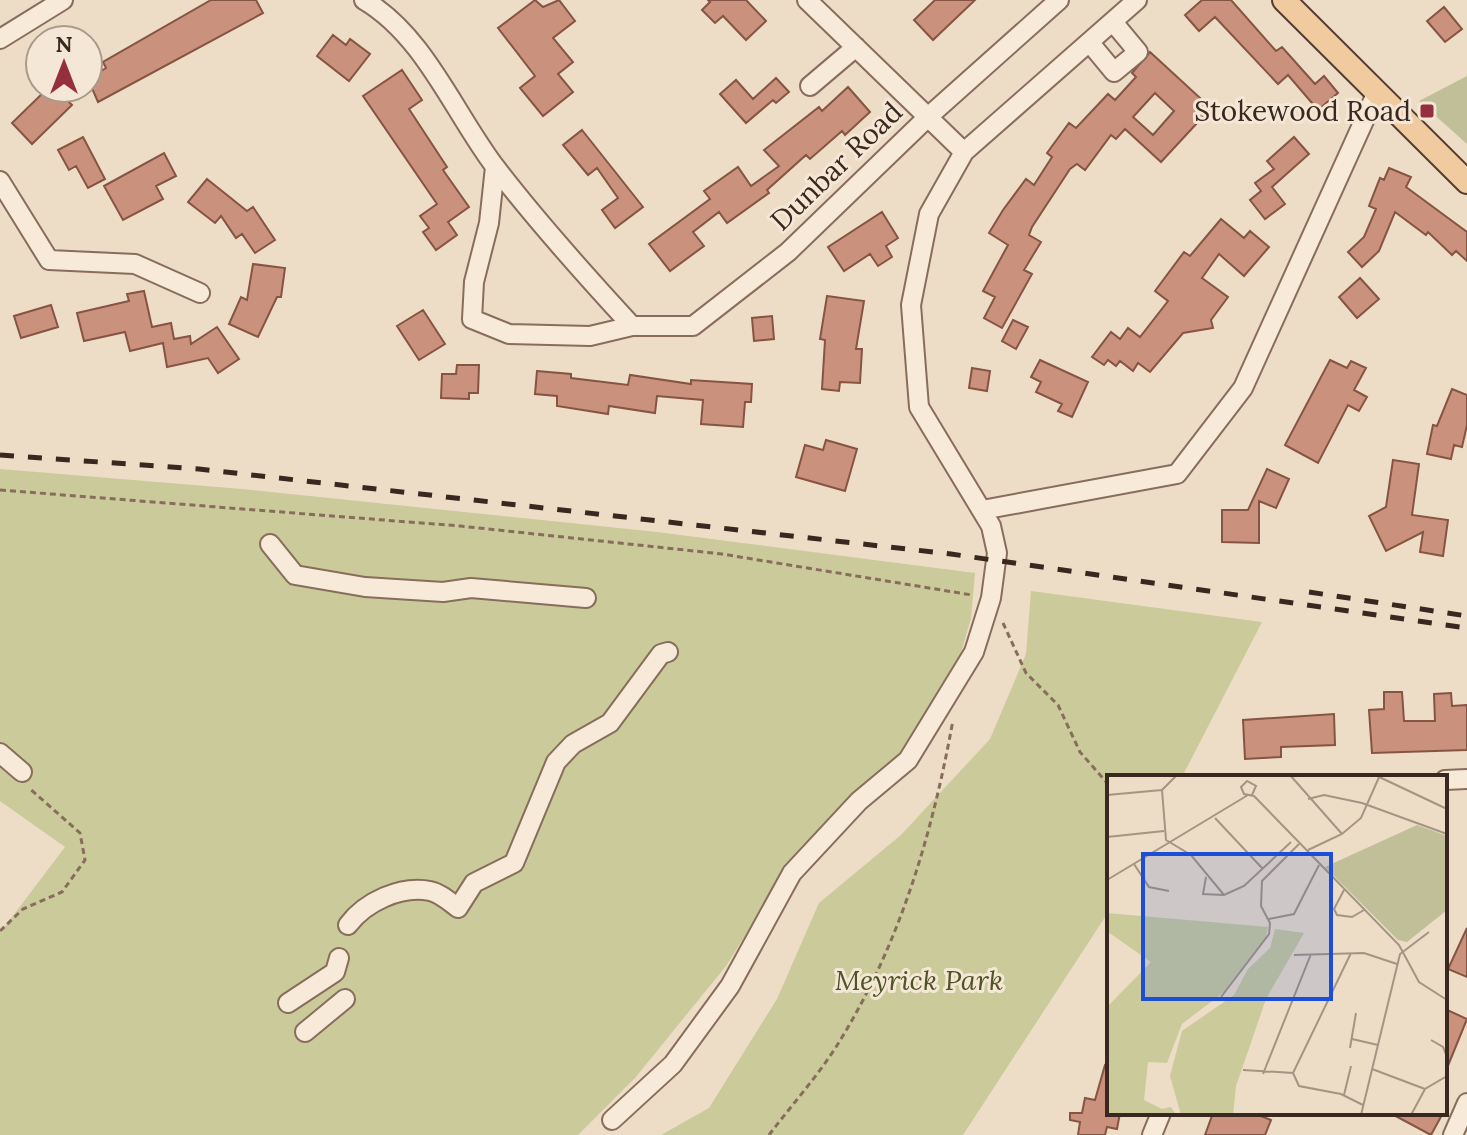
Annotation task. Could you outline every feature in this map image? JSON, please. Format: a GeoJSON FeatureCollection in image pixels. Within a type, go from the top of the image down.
{"type":"FeatureCollection","features":[{"type":"Feature","properties":{"kind":"main road"},"geometry":{"type":"LineString","coordinates":[[1284,0],[1467,182]]}},
{"type":"Feature","properties":{"kind":"street"},"geometry":{"type":"LineString","coordinates":[[0,39],[63,0]]}},
{"type":"Feature","properties":{"kind":"street"},"geometry":{"type":"LineString","coordinates":[[364,0],[376,7],[421,53],[495,167],[547,233],[632,326]]}},
{"type":"Feature","properties":{"kind":"street"},"geometry":{"type":"LineString","coordinates":[[807,0],[964,152]]}},
{"type":"Feature","properties":{"kind":"street","name":"Dunbar Road"},"geometry":{"type":"LineString","coordinates":[[495,167],[489,223],[474,282],[472,319],[509,334],[590,336],[632,326],[693,326],[788,252],[929,116],[1059,0]]}},
{"type":"Feature","properties":{"kind":"street"},"geometry":{"type":"LineString","coordinates":[[612,1120],[673,1064],[730,986],[792,873],[859,801],[908,760],[962,677],[974,652],[991,598],[997,553],[991,526],[919,407],[911,305],[929,214],[964,152],[1137,0]]}},
{"type":"Feature","properties":{"kind":"street"},"geometry":{"type":"LineString","coordinates":[[1090,43],[1114,72],[1138,52],[1113,22]]}},
{"type":"Feature","properties":{"kind":"street"},"geometry":{"type":"LineString","coordinates":[[810,86],[856,47]]}},
{"type":"Feature","properties":{"kind":"street"},"geometry":{"type":"LineString","coordinates":[[982,510],[1177,474],[1243,388],[1377,92]]}},
{"type":"Feature","properties":{"kind":"street"},"geometry":{"type":"LineString","coordinates":[[0,181],[49,260],[135,264],[200,293]]}},
{"type":"Feature","properties":{"kind":"street"},"geometry":{"type":"LineString","coordinates":[[270,544],[295,575],[365,587],[443,592],[471,588],[586,598]]}},
{"type":"Feature","properties":{"kind":"street"},"geometry":{"type":"LineString","coordinates":[[348,925],[363,909],[388,895],[433,891],[458,908],[474,883],[514,863],[556,762],[573,744],[610,723],[661,654],[668,652]]}},
{"type":"Feature","properties":{"kind":"street"},"geometry":{"type":"LineString","coordinates":[[0,753],[22,777]]}},
{"type":"Feature","properties":{"kind":"street"},"geometry":{"type":"LineString","coordinates":[[1447,780],[1467,779]]}},
{"type":"Feature","properties":{"kind":"street"},"geometry":{"type":"LineString","coordinates":[[288,1003],[335,972],[339,958]]}},
{"type":"Feature","properties":{"kind":"street"},"geometry":{"type":"LineString","coordinates":[[305,1032],[345,999]]}},
{"type":"Feature","properties":{"kind":"street"},"geometry":{"type":"LineString","coordinates":[[1453,1135],[1467,1103]]}},
{"type":"Feature","properties":{"kind":"street"},"geometry":{"type":"LineString","coordinates":[[1152,1135],[1160,1115]]}},
{"type":"Feature","properties":{"kind":"path"},"geometry":{"type":"LineString","coordinates":[[0,490],[460,526],[707,552],[991,598],[1026,673],[1058,705],[1080,752],[1107,783]]}},
{"type":"Feature","properties":{"kind":"path"},"geometry":{"type":"LineString","coordinates":[[769,1135],[836,1047],[900,924],[937,810],[962,677]]}},
{"type":"Feature","properties":{"kind":"path"},"geometry":{"type":"LineString","coordinates":[[0,931],[23,909],[62,892],[85,860],[80,833],[22,777]]}},
{"type":"Feature","properties":{"kind":"green space"},"geometry":{"type":"Polygon","coordinates":[[[1467,76],[1467,144],[1419,101],[1467,76]]]}},
{"type":"Feature","properties":{"kind":"green space"},"geometry":{"type":"Polygon","coordinates":[[[0,469],[242,489],[657,532],[975,573],[971,618],[961,653],[901,752],[794,858],[726,966],[635,1078],[578,1135],[0,1135],[0,933],[65,847],[0,801],[0,469]]]}},
{"type":"Feature","properties":{"kind":"green space","name":"Meyrick Park"},"geometry":{"type":"Polygon","coordinates":[[[1031,591],[1262,622],[1183,775],[1107,775],[1107,914],[963,1135],[661,1135],[709,1108],[777,999],[819,903],[901,835],[990,739],[1026,654],[1031,591]]]}},
{"type":"Feature","properties":{"kind":"building"},"geometry":{"type":"Polygon","coordinates":[[[211,0],[256,0],[263,13],[104,99],[104,61],[211,0]]]}},
{"type":"Feature","properties":{"kind":"building"},"geometry":{"type":"Polygon","coordinates":[[[535,0],[543,7],[559,0],[575,21],[553,38],[573,62],[558,74],[573,92],[543,116],[520,88],[535,76],[498,28],[535,0]]]}},
{"type":"Feature","properties":{"kind":"building"},"geometry":{"type":"Polygon","coordinates":[[[708,0],[746,0],[766,21],[746,40],[723,16],[715,23],[702,10],[710,2],[708,0]]]}},
{"type":"Feature","properties":{"kind":"building"},"geometry":{"type":"Polygon","coordinates":[[[935,0],[975,0],[933,40],[914,20],[935,0]]]}},
{"type":"Feature","properties":{"kind":"building"},"geometry":{"type":"Polygon","coordinates":[[[1202,0],[1231,0],[1276,51],[1282,47],[1315,84],[1324,76],[1338,93],[1318,110],[1288,75],[1278,84],[1215,17],[1199,31],[1185,15],[1202,0]]]}},
{"type":"Feature","properties":{"kind":"building"},"geometry":{"type":"Polygon","coordinates":[[[1444,7],[1462,29],[1445,42],[1427,21],[1444,7]]]}},
{"type":"Feature","properties":{"kind":"building"},"geometry":{"type":"Polygon","coordinates":[[[333,35],[346,45],[350,39],[370,54],[349,81],[317,56],[333,35]]]}},
{"type":"Feature","properties":{"kind":"building"},"geometry":{"type":"Polygon","coordinates":[[[1150,52],[1211,108],[1161,162],[1125,129],[1116,139],[1111,135],[1085,170],[1077,164],[1070,169],[1032,227],[1029,235],[1041,242],[1024,270],[1032,274],[1002,328],[984,318],[995,297],[983,291],[1008,245],[989,233],[1026,179],[1034,185],[1052,157],[1047,153],[1069,123],[1076,128],[1108,94],[1115,100],[1136,77],[1132,73],[1150,52]],[[1155,93],[1133,117],[1153,135],[1174,111],[1155,93]]]}},
{"type":"Feature","properties":{"kind":"building"},"geometry":{"type":"Polygon","coordinates":[[[402,70],[422,100],[409,109],[447,167],[443,170],[469,207],[448,222],[457,235],[436,250],[423,232],[429,228],[420,216],[437,204],[363,96],[402,70]]]}},
{"type":"Feature","properties":{"kind":"building"},"geometry":{"type":"Polygon","coordinates":[[[776,78],[789,92],[776,103],[773,100],[746,123],[720,94],[736,80],[753,99],[776,78]]]}},
{"type":"Feature","properties":{"kind":"building"},"geometry":{"type":"Polygon","coordinates":[[[848,87],[870,112],[845,135],[842,131],[810,159],[806,155],[767,190],[769,193],[727,223],[719,212],[693,232],[704,246],[670,271],[649,244],[710,199],[704,191],[738,167],[751,186],[779,166],[764,150],[819,107],[822,111],[848,87]]]}},
{"type":"Feature","properties":{"kind":"building"},"geometry":{"type":"Polygon","coordinates":[[[32,104],[72,105],[32,144],[12,123],[32,104]]]}},
{"type":"Feature","properties":{"kind":"building"},"geometry":{"type":"Polygon","coordinates":[[[582,130],[643,207],[615,228],[602,210],[618,198],[597,168],[588,175],[563,145],[582,130]]]}},
{"type":"Feature","properties":{"kind":"building"},"geometry":{"type":"Polygon","coordinates":[[[83,137],[105,179],[88,188],[76,166],[69,170],[58,150],[83,137]]]}},
{"type":"Feature","properties":{"kind":"building"},"geometry":{"type":"Polygon","coordinates":[[[1294,137],[1309,154],[1272,187],[1285,204],[1265,219],[1250,200],[1261,191],[1255,183],[1274,169],[1267,161],[1294,137]]]}},
{"type":"Feature","properties":{"kind":"building"},"geometry":{"type":"Polygon","coordinates":[[[164,153],[176,176],[156,186],[163,199],[123,220],[104,186],[164,153]]]}},
{"type":"Feature","properties":{"kind":"building"},"geometry":{"type":"Polygon","coordinates":[[[1389,168],[1411,177],[1406,187],[1467,232],[1467,261],[1456,251],[1452,255],[1428,232],[1426,235],[1395,212],[1379,251],[1362,267],[1348,252],[1364,237],[1376,209],[1369,206],[1380,178],[1384,180],[1389,168]]]}},
{"type":"Feature","properties":{"kind":"building"},"geometry":{"type":"Polygon","coordinates":[[[207,179],[247,211],[253,207],[275,240],[255,253],[242,234],[236,238],[221,216],[215,223],[188,202],[207,179]]]}},
{"type":"Feature","properties":{"kind":"building"},"geometry":{"type":"Polygon","coordinates":[[[882,212],[898,238],[886,246],[892,257],[878,266],[870,254],[844,271],[828,247],[882,212]]]}},
{"type":"Feature","properties":{"kind":"building"},"geometry":{"type":"Polygon","coordinates":[[[1221,219],[1244,238],[1250,231],[1269,247],[1244,276],[1219,254],[1202,278],[1228,297],[1211,320],[1213,328],[1183,333],[1150,372],[1138,363],[1133,371],[1120,361],[1116,366],[1108,360],[1104,365],[1092,357],[1111,332],[1120,339],[1128,328],[1140,337],[1168,301],[1155,291],[1184,252],[1190,256],[1221,219]]]}},
{"type":"Feature","properties":{"kind":"building"},"geometry":{"type":"Polygon","coordinates":[[[253,264],[285,268],[281,297],[277,297],[258,337],[229,324],[241,297],[247,300],[253,264]]]}},
{"type":"Feature","properties":{"kind":"building"},"geometry":{"type":"Polygon","coordinates":[[[1360,278],[1379,299],[1357,318],[1339,297],[1360,278]]]}},
{"type":"Feature","properties":{"kind":"building"},"geometry":{"type":"Polygon","coordinates":[[[144,291],[152,327],[171,323],[174,339],[190,336],[191,344],[217,327],[239,359],[218,373],[208,358],[167,367],[163,343],[130,351],[125,332],[84,341],[77,313],[129,301],[127,294],[144,291]]]}},
{"type":"Feature","properties":{"kind":"building"},"geometry":{"type":"Polygon","coordinates":[[[827,296],[864,301],[856,349],[862,349],[860,383],[840,382],[839,391],[822,389],[825,340],[820,339],[827,296]]]}},
{"type":"Feature","properties":{"kind":"building"},"geometry":{"type":"Polygon","coordinates":[[[51,305],[58,327],[21,338],[14,316],[51,305]]]}},
{"type":"Feature","properties":{"kind":"building"},"geometry":{"type":"Polygon","coordinates":[[[423,310],[445,344],[419,360],[397,326],[423,310]]]}},
{"type":"Feature","properties":{"kind":"building"},"geometry":{"type":"Polygon","coordinates":[[[772,316],[774,339],[754,341],[752,318],[772,316]]]}},
{"type":"Feature","properties":{"kind":"building"},"geometry":{"type":"Polygon","coordinates":[[[1013,320],[1028,327],[1016,349],[1002,341],[1013,320]]]}},
{"type":"Feature","properties":{"kind":"building"},"geometry":{"type":"Polygon","coordinates":[[[1040,360],[1088,382],[1072,417],[1058,411],[1062,404],[1036,392],[1041,382],[1031,377],[1040,360]]]}},
{"type":"Feature","properties":{"kind":"building"},"geometry":{"type":"Polygon","coordinates":[[[1330,360],[1347,368],[1351,361],[1366,368],[1354,390],[1367,397],[1359,411],[1348,405],[1318,463],[1285,445],[1330,360]]]}},
{"type":"Feature","properties":{"kind":"building"},"geometry":{"type":"Polygon","coordinates":[[[457,365],[479,365],[478,393],[469,393],[469,399],[441,398],[442,374],[456,374],[457,365]]]}},
{"type":"Feature","properties":{"kind":"building"},"geometry":{"type":"Polygon","coordinates":[[[972,368],[990,371],[987,391],[969,388],[972,368]]]}},
{"type":"Feature","properties":{"kind":"building"},"geometry":{"type":"Polygon","coordinates":[[[537,371],[628,385],[630,375],[691,384],[691,380],[752,384],[751,402],[745,402],[743,427],[701,424],[703,400],[657,396],[655,413],[609,406],[608,414],[557,406],[557,396],[535,394],[537,371]]]}},
{"type":"Feature","properties":{"kind":"building"},"geometry":{"type":"Polygon","coordinates":[[[1452,389],[1467,395],[1467,425],[1462,447],[1454,445],[1451,459],[1427,454],[1433,425],[1437,426],[1452,389]]]}},
{"type":"Feature","properties":{"kind":"building"},"geometry":{"type":"Polygon","coordinates":[[[826,440],[857,449],[845,491],[796,477],[805,445],[823,450],[826,440]]]}},
{"type":"Feature","properties":{"kind":"building"},"geometry":{"type":"Polygon","coordinates":[[[1393,460],[1419,464],[1412,515],[1448,520],[1443,556],[1420,552],[1423,532],[1386,551],[1369,516],[1386,507],[1393,460]]]}},
{"type":"Feature","properties":{"kind":"building"},"geometry":{"type":"Polygon","coordinates":[[[1267,469],[1289,479],[1276,508],[1259,501],[1259,543],[1222,542],[1222,510],[1248,510],[1267,469]]]}},
{"type":"Feature","properties":{"kind":"building"},"geometry":{"type":"Polygon","coordinates":[[[1384,692],[1402,692],[1404,721],[1435,721],[1434,694],[1451,693],[1452,706],[1467,705],[1467,750],[1372,753],[1369,710],[1384,709],[1384,692]]]}},
{"type":"Feature","properties":{"kind":"building"},"geometry":{"type":"Polygon","coordinates":[[[1334,714],[1335,745],[1281,747],[1281,757],[1245,759],[1243,720],[1334,714]]]}},
{"type":"Feature","properties":{"kind":"building"},"geometry":{"type":"Polygon","coordinates":[[[1467,928],[1467,977],[1448,969],[1467,928]]]}},
{"type":"Feature","properties":{"kind":"building"},"geometry":{"type":"Polygon","coordinates":[[[1447,1010],[1467,1019],[1447,1068],[1447,1010]]]}},
{"type":"Feature","properties":{"kind":"building"},"geometry":{"type":"Polygon","coordinates":[[[1107,1066],[1107,1115],[1120,1115],[1117,1129],[1107,1127],[1105,1135],[1078,1135],[1080,1122],[1070,1120],[1070,1113],[1082,1113],[1085,1098],[1095,1100],[1107,1066]]]}},
{"type":"Feature","properties":{"kind":"building"},"geometry":{"type":"Polygon","coordinates":[[[1212,1115],[1258,1115],[1271,1120],[1265,1135],[1205,1135],[1212,1115]]]}},
{"type":"Feature","properties":{"kind":"building"},"geometry":{"type":"Polygon","coordinates":[[[1394,1115],[1442,1115],[1431,1135],[1394,1115]]]}},
{"type":"Feature","properties":{"kind":"railway"},"geometry":{"type":"LineString","coordinates":[[0,455],[199,469],[951,554],[1467,628]]}},
{"type":"Feature","properties":{"kind":"railway"},"geometry":{"type":"LineString","coordinates":[[1309,592],[1467,616]]}},
{"type":"Feature","properties":{"kind":"place","name":"Stokewood Road"},"geometry":{"type":"Point","coordinates":[1427,111]}}]}
